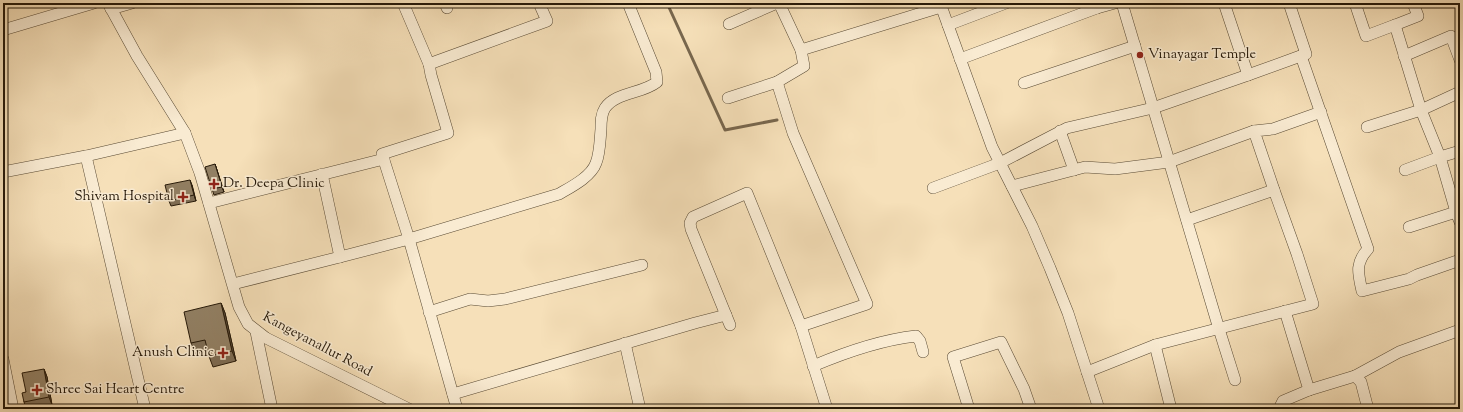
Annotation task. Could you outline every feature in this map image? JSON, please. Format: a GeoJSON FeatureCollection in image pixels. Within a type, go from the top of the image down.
{"type":"FeatureCollection","features":[{"type":"Feature","properties":{"kind":"street"},"geometry":{"type":"LineString","coordinates":[[3,30],[94,3]]}},
{"type":"Feature","properties":{"kind":"street"},"geometry":{"type":"LineString","coordinates":[[109,6],[132,3]]}},
{"type":"Feature","properties":{"kind":"street"},"geometry":{"type":"LineString","coordinates":[[402,3],[429,64],[448,133],[382,154],[410,239],[457,409]]}},
{"type":"Feature","properties":{"kind":"street"},"geometry":{"type":"LineString","coordinates":[[429,64],[547,21],[539,3]]}},
{"type":"Feature","properties":{"kind":"street"},"geometry":{"type":"LineString","coordinates":[[233,284],[410,239],[559,194],[578,184],[596,164],[604,110],[610,103],[647,88],[657,82],[656,72],[628,3]]}},
{"type":"Feature","properties":{"kind":"street"},"geometry":{"type":"LineString","coordinates":[[728,98],[777,82],[804,66],[801,50],[775,3],[729,24]]}},
{"type":"Feature","properties":{"kind":"street"},"geometry":{"type":"LineString","coordinates":[[948,25],[1006,3]]}},
{"type":"Feature","properties":{"kind":"street"},"geometry":{"type":"LineString","coordinates":[[960,59],[1096,6],[1114,3]]}},
{"type":"Feature","properties":{"kind":"street"},"geometry":{"type":"LineString","coordinates":[[1122,3],[1186,220],[1236,380]]}},
{"type":"Feature","properties":{"kind":"street"},"geometry":{"type":"LineString","coordinates":[[1224,3],[1248,75]]}},
{"type":"Feature","properties":{"kind":"street"},"geometry":{"type":"LineString","coordinates":[[933,188],[1000,163],[1067,128],[1153,108],[1306,54],[1289,3]]}},
{"type":"Feature","properties":{"kind":"street"},"geometry":{"type":"LineString","coordinates":[[1355,3],[1366,36],[1418,16],[1413,3]]}},
{"type":"Feature","properties":{"kind":"street"},"geometry":{"type":"LineString","coordinates":[[801,50],[940,5],[986,130],[1000,163],[1032,226],[1050,268],[1068,314],[1099,409]]}},
{"type":"Feature","properties":{"kind":"street","name":"Kangeyanallur Road"},"geometry":{"type":"LineString","coordinates":[[109,6],[137,56],[185,133],[209,203],[243,317],[248,324],[256,332],[266,338],[409,409]]}},
{"type":"Feature","properties":{"kind":"street"},"geometry":{"type":"LineString","coordinates":[[1395,26],[1421,110],[1440,157],[1459,215],[1409,227]]}},
{"type":"Feature","properties":{"kind":"street"},"geometry":{"type":"LineString","coordinates":[[1404,56],[1451,36],[1460,60]]}},
{"type":"Feature","properties":{"kind":"street"},"geometry":{"type":"LineString","coordinates":[[1024,83],[1135,46]]}},
{"type":"Feature","properties":{"kind":"street"},"geometry":{"type":"LineString","coordinates":[[1301,56],[1368,249],[1362,255],[1359,263],[1362,291],[1409,279],[1460,260]]}},
{"type":"Feature","properties":{"kind":"street"},"geometry":{"type":"LineString","coordinates":[[777,82],[793,133],[867,304],[801,326]]}},
{"type":"Feature","properties":{"kind":"street"},"geometry":{"type":"LineString","coordinates":[[1367,127],[1421,110],[1460,92]]}},
{"type":"Feature","properties":{"kind":"street"},"geometry":{"type":"LineString","coordinates":[[1012,186],[1085,167],[1115,169],[1170,162],[1254,131],[1273,129],[1321,112]]}},
{"type":"Feature","properties":{"kind":"street"},"geometry":{"type":"LineString","coordinates":[[1060,131],[1074,170]]}},
{"type":"Feature","properties":{"kind":"street"},"geometry":{"type":"LineString","coordinates":[[1087,372],[1155,345],[1313,304],[1254,131]]}},
{"type":"Feature","properties":{"kind":"street"},"geometry":{"type":"LineString","coordinates":[[3,172],[86,156],[185,133]]}},
{"type":"Feature","properties":{"kind":"street"},"geometry":{"type":"LineString","coordinates":[[1405,170],[1460,151]]}},
{"type":"Feature","properties":{"kind":"street"},"geometry":{"type":"LineString","coordinates":[[86,156],[145,409]]}},
{"type":"Feature","properties":{"kind":"street"},"geometry":{"type":"LineString","coordinates":[[209,203],[384,159]]}},
{"type":"Feature","properties":{"kind":"street"},"geometry":{"type":"LineString","coordinates":[[322,174],[340,257]]}},
{"type":"Feature","properties":{"kind":"street"},"geometry":{"type":"LineString","coordinates":[[1186,220],[1274,190]]}},
{"type":"Feature","properties":{"kind":"street"},"geometry":{"type":"LineString","coordinates":[[453,394],[625,343],[728,320],[690,229],[690,223],[693,217],[747,193],[801,326],[826,409]]}},
{"type":"Feature","properties":{"kind":"street"},"geometry":{"type":"LineString","coordinates":[[429,312],[470,299],[488,301],[505,299],[642,265]]}},
{"type":"Feature","properties":{"kind":"street"},"geometry":{"type":"LineString","coordinates":[[1285,311],[1309,390]]}},
{"type":"Feature","properties":{"kind":"street"},"geometry":{"type":"LineString","coordinates":[[1279,409],[1283,401],[1309,390],[1355,376],[1399,352],[1460,330]]}},
{"type":"Feature","properties":{"kind":"street"},"geometry":{"type":"LineString","coordinates":[[256,332],[272,409]]}},
{"type":"Feature","properties":{"kind":"street"},"geometry":{"type":"LineString","coordinates":[[813,366],[860,348],[895,339],[916,336],[920,341],[923,352]]}},
{"type":"Feature","properties":{"kind":"street"},"geometry":{"type":"LineString","coordinates":[[969,409],[953,357],[1001,342],[1024,389],[1031,409]]}},
{"type":"Feature","properties":{"kind":"street"},"geometry":{"type":"LineString","coordinates":[[625,343],[640,409]]}},
{"type":"Feature","properties":{"kind":"street"},"geometry":{"type":"LineString","coordinates":[[1155,345],[1171,409]]}},
{"type":"Feature","properties":{"kind":"street"},"geometry":{"type":"LineString","coordinates":[[3,359],[13,409]]}},
{"type":"Feature","properties":{"kind":"street"},"geometry":{"type":"LineString","coordinates":[[1355,376],[1361,382],[1368,409]]}},
{"type":"Feature","properties":{"kind":"building"},"geometry":{"type":"Polygon","coordinates":[[[215,164],[222,187],[212,189],[205,167],[215,164]]]}},
{"type":"Feature","properties":{"kind":"building"},"geometry":{"type":"Polygon","coordinates":[[[190,180],[194,195],[169,201],[165,185],[190,180]]]}},
{"type":"Feature","properties":{"kind":"building"},"geometry":{"type":"Polygon","coordinates":[[[221,303],[232,351],[209,356],[205,340],[191,343],[184,312],[221,303]]]}},
{"type":"Feature","properties":{"kind":"building"},"geometry":{"type":"Polygon","coordinates":[[[44,369],[49,397],[24,402],[22,393],[26,392],[22,373],[44,369]]]}},
{"type":"Feature","properties":{"kind":"waterway"},"geometry":{"type":"LineString","coordinates":[[667,3],[725,130],[777,120]]}},
{"type":"Feature","properties":{"kind":"place","name":"Vinayagar Temple"},"geometry":{"type":"Point","coordinates":[1140,55]}},
{"type":"Feature","properties":{"kind":"place","name":"Dr. Deepa Clinic"},"geometry":{"type":"Point","coordinates":[214,184]}},
{"type":"Feature","properties":{"kind":"place","name":"Shivam Hospital"},"geometry":{"type":"Point","coordinates":[183,197]}},
{"type":"Feature","properties":{"kind":"place","name":"Anush Clinic"},"geometry":{"type":"Point","coordinates":[223,353]}},
{"type":"Feature","properties":{"kind":"place","name":"Shree Sai Heart Centre"},"geometry":{"type":"Point","coordinates":[37,390]}}]}
